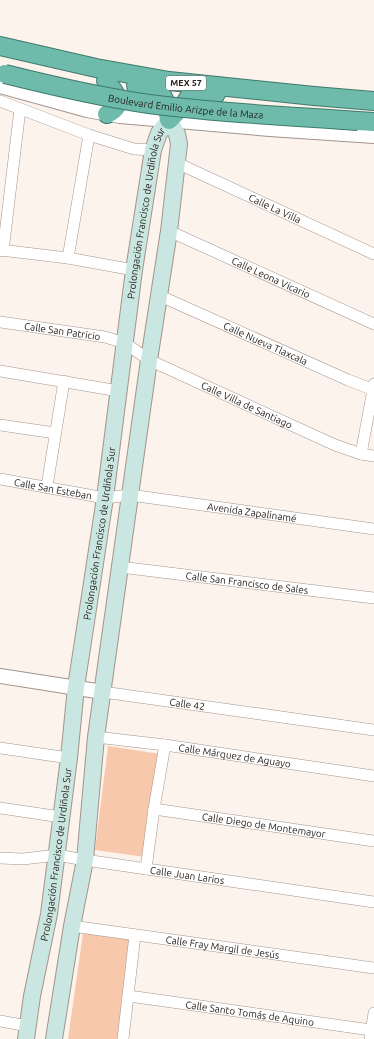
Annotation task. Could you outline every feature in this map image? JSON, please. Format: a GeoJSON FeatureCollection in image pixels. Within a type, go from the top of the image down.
{"type":"FeatureCollection","features":[{"type":"Feature","properties":{"kind":"highway","name":"MEX 57"},"geometry":{"type":"LineString","coordinates":[[0,46],[96,68],[170,81],[306,96],[374,101]]}},
{"type":"Feature","properties":{"kind":"highway"},"geometry":{"type":"LineString","coordinates":[[0,54],[59,72],[150,87],[160,92],[164,99],[169,120]]}},
{"type":"Feature","properties":{"kind":"highway","name":"Boulevard Emilio Arizpe de la Maza"},"geometry":{"type":"LineString","coordinates":[[2,77],[148,104],[366,121]]}},
{"type":"Feature","properties":{"kind":"highway"},"geometry":{"type":"LineString","coordinates":[[106,80],[116,94],[118,102],[115,109],[107,114]]}},
{"type":"Feature","properties":{"kind":"highway"},"geometry":{"type":"LineString","coordinates":[[169,120],[184,105],[189,97],[212,93],[374,111]]}},
{"type":"Feature","properties":{"kind":"main road","name":"Prolongación Francisco de Urdiñola Sur"},"geometry":{"type":"LineString","coordinates":[[27,1032],[32,996],[49,914],[69,758],[76,687],[105,498],[134,270],[153,150],[159,132],[169,120],[178,139],[177,163],[96,737],[85,860],[72,926],[54,1039]]}},
{"type":"Feature","properties":{"kind":"street"},"geometry":{"type":"LineString","coordinates":[[2,77],[75,107],[107,114],[270,129],[374,136]]}},
{"type":"Feature","properties":{"kind":"street"},"geometry":{"type":"LineString","coordinates":[[0,101],[89,135],[134,149],[153,150]]}},
{"type":"Feature","properties":{"kind":"street"},"geometry":{"type":"LineString","coordinates":[[20,109],[2,250],[68,258],[134,270]]}},
{"type":"Feature","properties":{"kind":"street"},"geometry":{"type":"LineString","coordinates":[[68,258],[89,135]]}},
{"type":"Feature","properties":{"kind":"street","name":"Calle La Villa"},"geometry":{"type":"LineString","coordinates":[[177,163],[374,254]]}},
{"type":"Feature","properties":{"kind":"street","name":"Calle Leona Vicario"},"geometry":{"type":"LineString","coordinates":[[168,231],[374,324]]}},
{"type":"Feature","properties":{"kind":"street","name":"Calle Nueva Tlaxcala"},"geometry":{"type":"LineString","coordinates":[[158,295],[374,388]]}},
{"type":"Feature","properties":{"kind":"street","name":"Calle San Patricio"},"geometry":{"type":"LineString","coordinates":[[0,322],[105,337],[125,343]]}},
{"type":"Feature","properties":{"kind":"street","name":"Calle Villa de Santiago"},"geometry":{"type":"LineString","coordinates":[[125,343],[149,360],[335,445],[361,454],[374,456]]}},
{"type":"Feature","properties":{"kind":"street"},"geometry":{"type":"LineString","coordinates":[[0,370],[119,391]]}},
{"type":"Feature","properties":{"kind":"street"},"geometry":{"type":"LineString","coordinates":[[47,486],[64,381]]}},
{"type":"Feature","properties":{"kind":"street"},"geometry":{"type":"LineString","coordinates":[[361,454],[374,388]]}},
{"type":"Feature","properties":{"kind":"street"},"geometry":{"type":"LineString","coordinates":[[0,425],[55,433]]}},
{"type":"Feature","properties":{"kind":"street","name":"Calle San Esteban"},"geometry":{"type":"LineString","coordinates":[[0,479],[47,486],[105,498],[130,495]]}},
{"type":"Feature","properties":{"kind":"street","name":"Avenida Zapalinamé"},"geometry":{"type":"LineString","coordinates":[[130,495],[374,528]]}},
{"type":"Feature","properties":{"kind":"street","name":"Calle San Francisco de Sales"},"geometry":{"type":"LineString","coordinates":[[120,567],[374,598]]}},
{"type":"Feature","properties":{"kind":"street","name":"Calle 42"},"geometry":{"type":"LineString","coordinates":[[0,676],[374,730]]}},
{"type":"Feature","properties":{"kind":"street","name":"Calle Márquez de Aguayo"},"geometry":{"type":"LineString","coordinates":[[96,737],[165,745],[374,776]]}},
{"type":"Feature","properties":{"kind":"street"},"geometry":{"type":"LineString","coordinates":[[146,869],[165,745]]}},
{"type":"Feature","properties":{"kind":"street"},"geometry":{"type":"LineString","coordinates":[[0,748],[69,758]]}},
{"type":"Feature","properties":{"kind":"street"},"geometry":{"type":"LineString","coordinates":[[0,808],[61,817]]}},
{"type":"Feature","properties":{"kind":"street","name":"Calle Diego de Montemayor"},"geometry":{"type":"LineString","coordinates":[[154,809],[374,841]]}},
{"type":"Feature","properties":{"kind":"street","name":"Calle Juan Larios"},"geometry":{"type":"LineString","coordinates":[[0,858],[23,859],[57,855],[374,902]]}},
{"type":"Feature","properties":{"kind":"street","name":"Calle Fray Margil de Jesús"},"geometry":{"type":"LineString","coordinates":[[72,926],[374,968]]}},
{"type":"Feature","properties":{"kind":"street"},"geometry":{"type":"LineString","coordinates":[[123,1039],[135,935]]}},
{"type":"Feature","properties":{"kind":"street","name":"Calle Santo Tomás de Aquino"},"geometry":{"type":"LineString","coordinates":[[129,996],[371,1035]]}},
{"type":"Feature","properties":{"kind":"street"},"geometry":{"type":"LineString","coordinates":[[371,1035],[374,1013]]}},
{"type":"Feature","properties":{"kind":"street"},"geometry":{"type":"LineString","coordinates":[[0,1021],[27,1032]]}},
{"type":"Feature","properties":{"kind":"shaded area"},"geometry":{"type":"Polygon","coordinates":[[[108,746],[160,754],[145,857],[95,850],[108,746]]]}},
{"type":"Feature","properties":{"kind":"shaded area"},"geometry":{"type":"Polygon","coordinates":[[[83,933],[133,940],[119,1039],[68,1039],[83,933]]]}}]}
